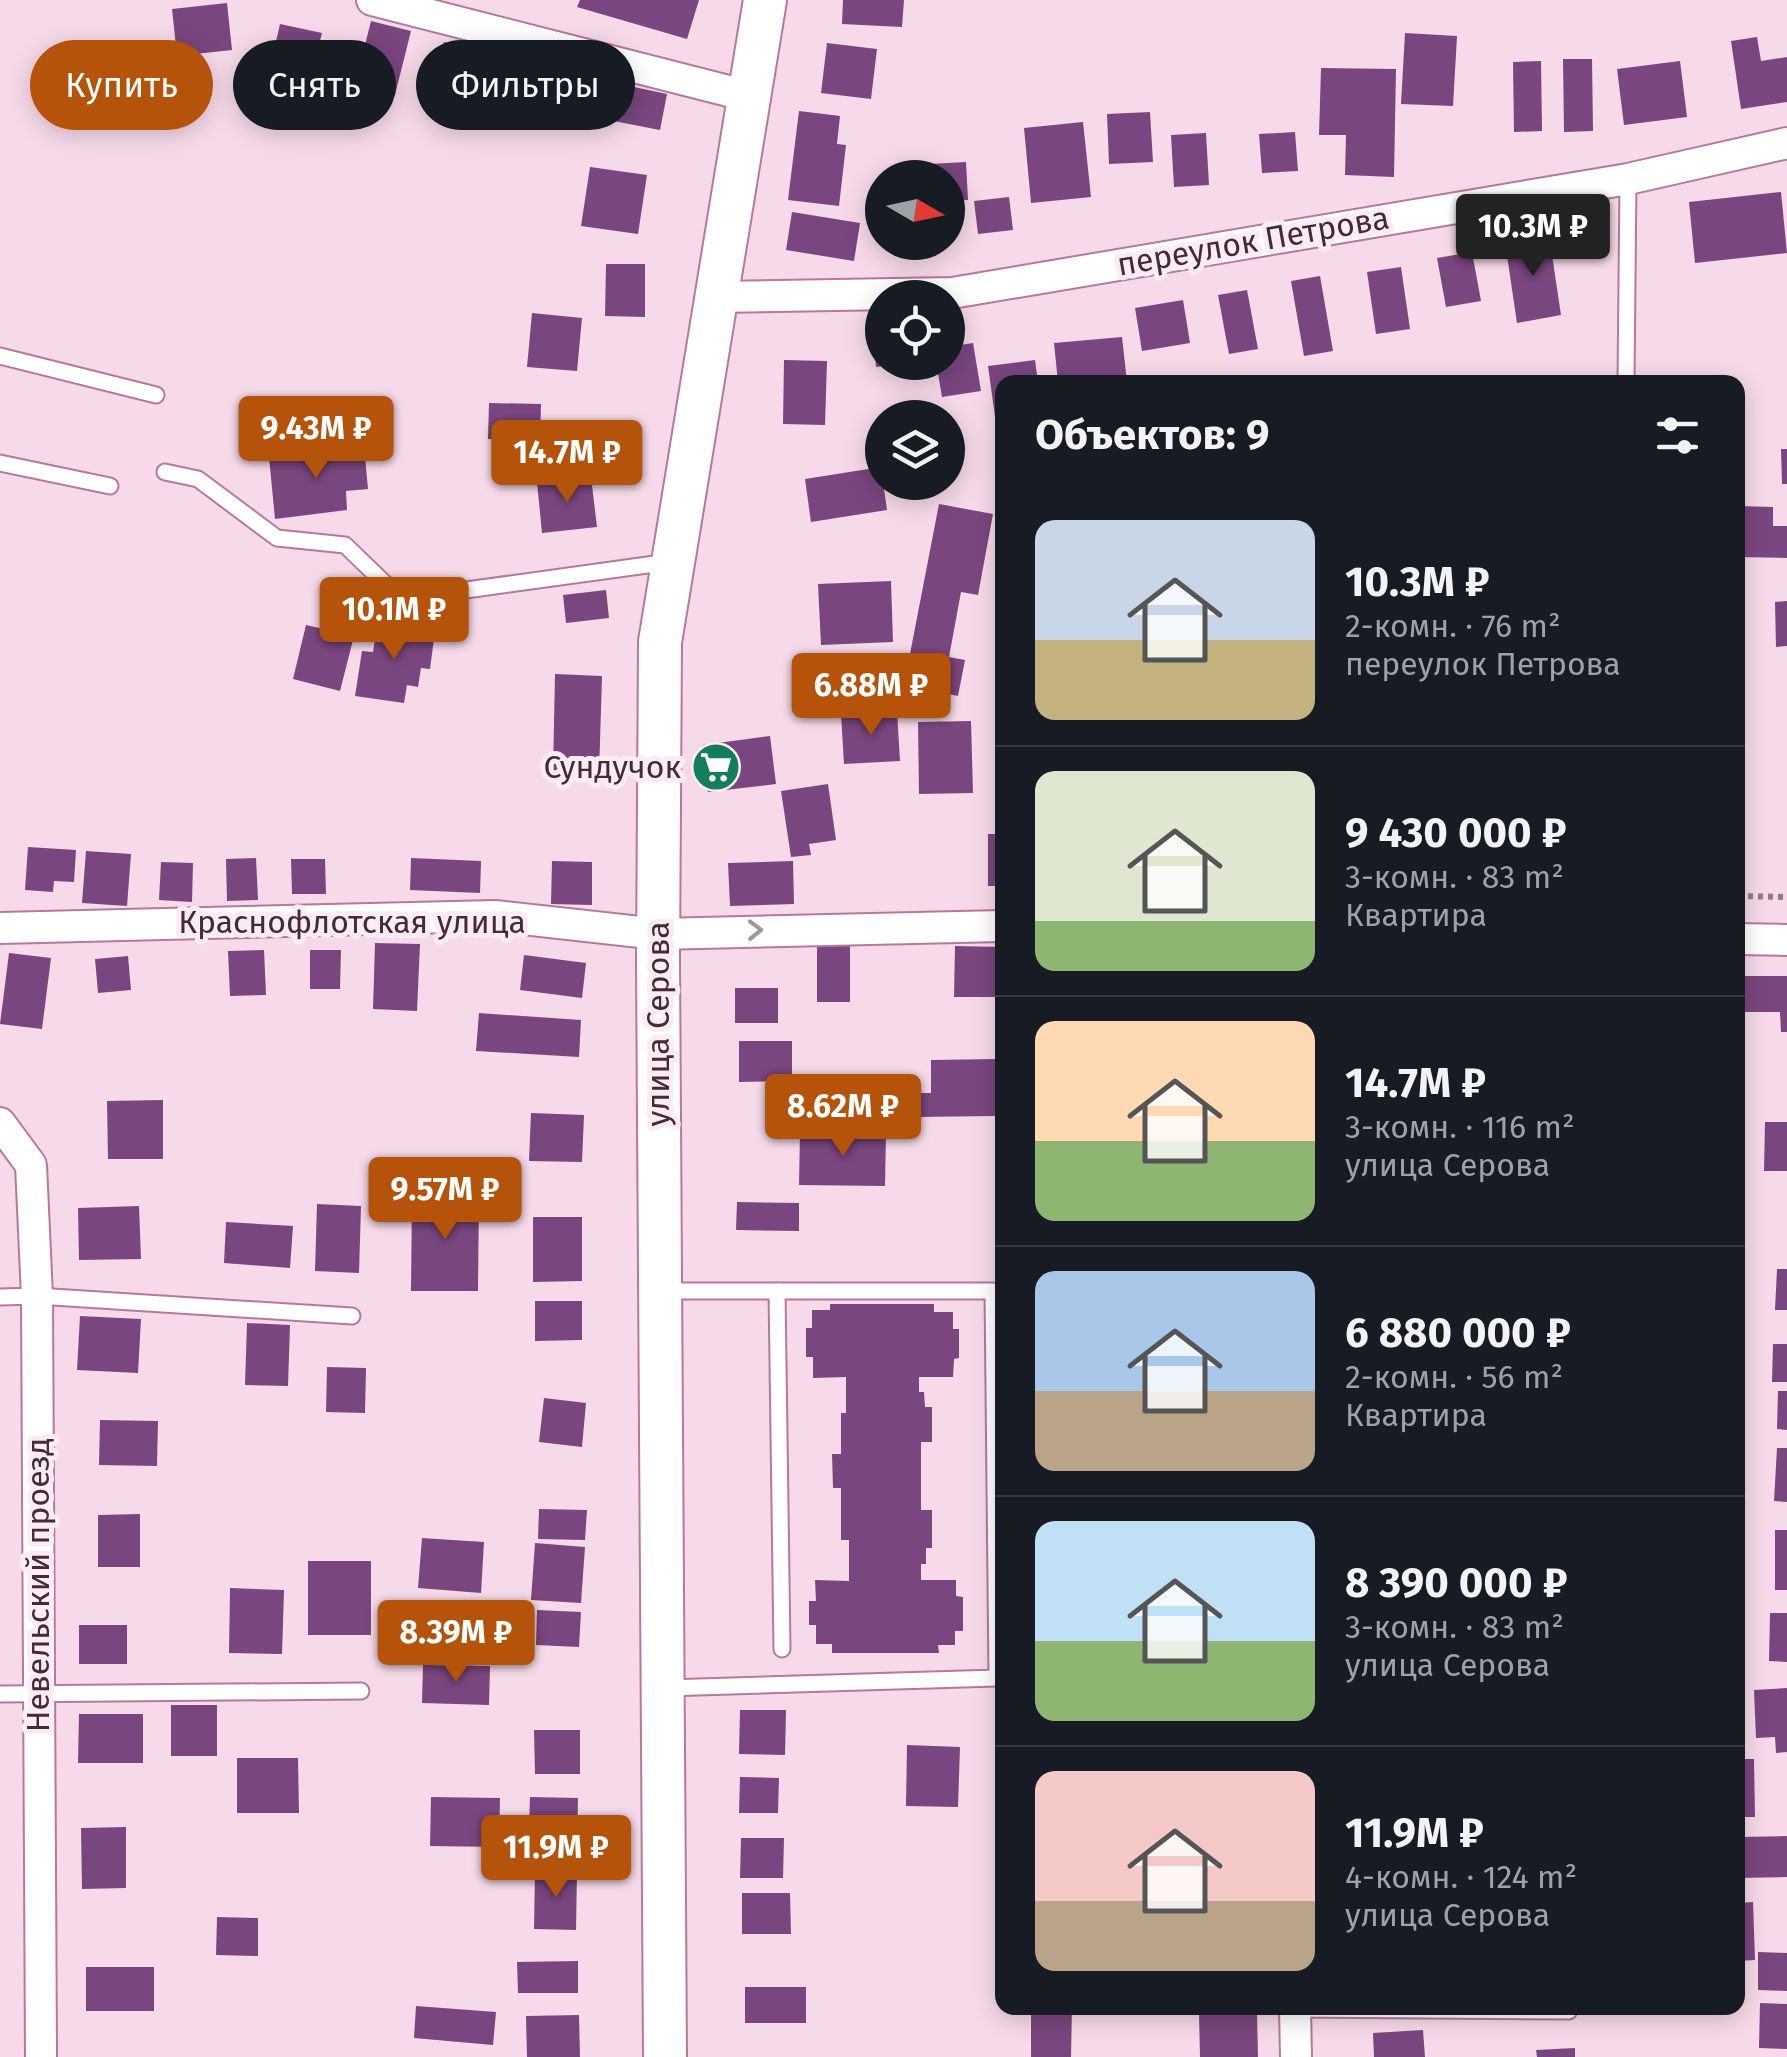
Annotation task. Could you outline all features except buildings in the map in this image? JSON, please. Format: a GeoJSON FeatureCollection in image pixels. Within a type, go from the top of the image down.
{"type":"FeatureCollection","features":[{"type":"Feature","properties":{"kind":"main road","name":"улица Серова"},"geometry":{"type":"LineString","coordinates":[[665,2057],[659,1291],[660,642],[766,0]]}},
{"type":"Feature","properties":{"kind":"street"},"geometry":{"type":"LineString","coordinates":[[372,0],[748,96]]}},
{"type":"Feature","properties":{"kind":"street","name":"переулок Петрова"},"geometry":{"type":"LineString","coordinates":[[715,296],[952,293],[1628,179],[1787,143]]}},
{"type":"Feature","properties":{"kind":"street","name":"Краснофлотская улица"},"geometry":{"type":"LineString","coordinates":[[0,928],[494,916],[658,934],[995,926]]}},
{"type":"Feature","properties":{"kind":"street"},"geometry":{"type":"LineString","coordinates":[[1745,939],[1787,940]]}},
{"type":"Feature","properties":{"kind":"street","name":"Невельский проезд"},"geometry":{"type":"LineString","coordinates":[[0,1123],[31,1165],[37,1296],[40,2057]]}},
{"type":"Feature","properties":{"kind":"street"},"geometry":{"type":"LineString","coordinates":[[1295,2015],[1296,2057]]}},
{"type":"Feature","properties":{"kind":"lane"},"geometry":{"type":"LineString","coordinates":[[1626,375],[1628,179]]}},
{"type":"Feature","properties":{"kind":"lane"},"geometry":{"type":"LineString","coordinates":[[0,356],[156,394]]}},
{"type":"Feature","properties":{"kind":"lane"},"geometry":{"type":"LineString","coordinates":[[0,462],[110,486]]}},
{"type":"Feature","properties":{"kind":"lane"},"geometry":{"type":"LineString","coordinates":[[165,472],[198,479],[277,538],[345,545],[400,598],[673,562]]}},
{"type":"Feature","properties":{"kind":"lane"},"geometry":{"type":"LineString","coordinates":[[659,1291],[993,1291],[995,1446]]}},
{"type":"Feature","properties":{"kind":"lane"},"geometry":{"type":"LineString","coordinates":[[777,1291],[782,1650]]}},
{"type":"Feature","properties":{"kind":"lane"},"geometry":{"type":"LineString","coordinates":[[0,1297],[352,1316]]}},
{"type":"Feature","properties":{"kind":"lane"},"geometry":{"type":"LineString","coordinates":[[662,1688],[995,1678]]}},
{"type":"Feature","properties":{"kind":"lane"},"geometry":{"type":"LineString","coordinates":[[0,1694],[361,1691]]}},
{"type":"Feature","properties":{"kind":"path"},"geometry":{"type":"LineString","coordinates":[[1745,896],[1787,897]]}},
{"type":"Feature","properties":{"kind":"place","name":"Сундучок"},"geometry":{"type":"Point","coordinates":[716,767]}}]}
